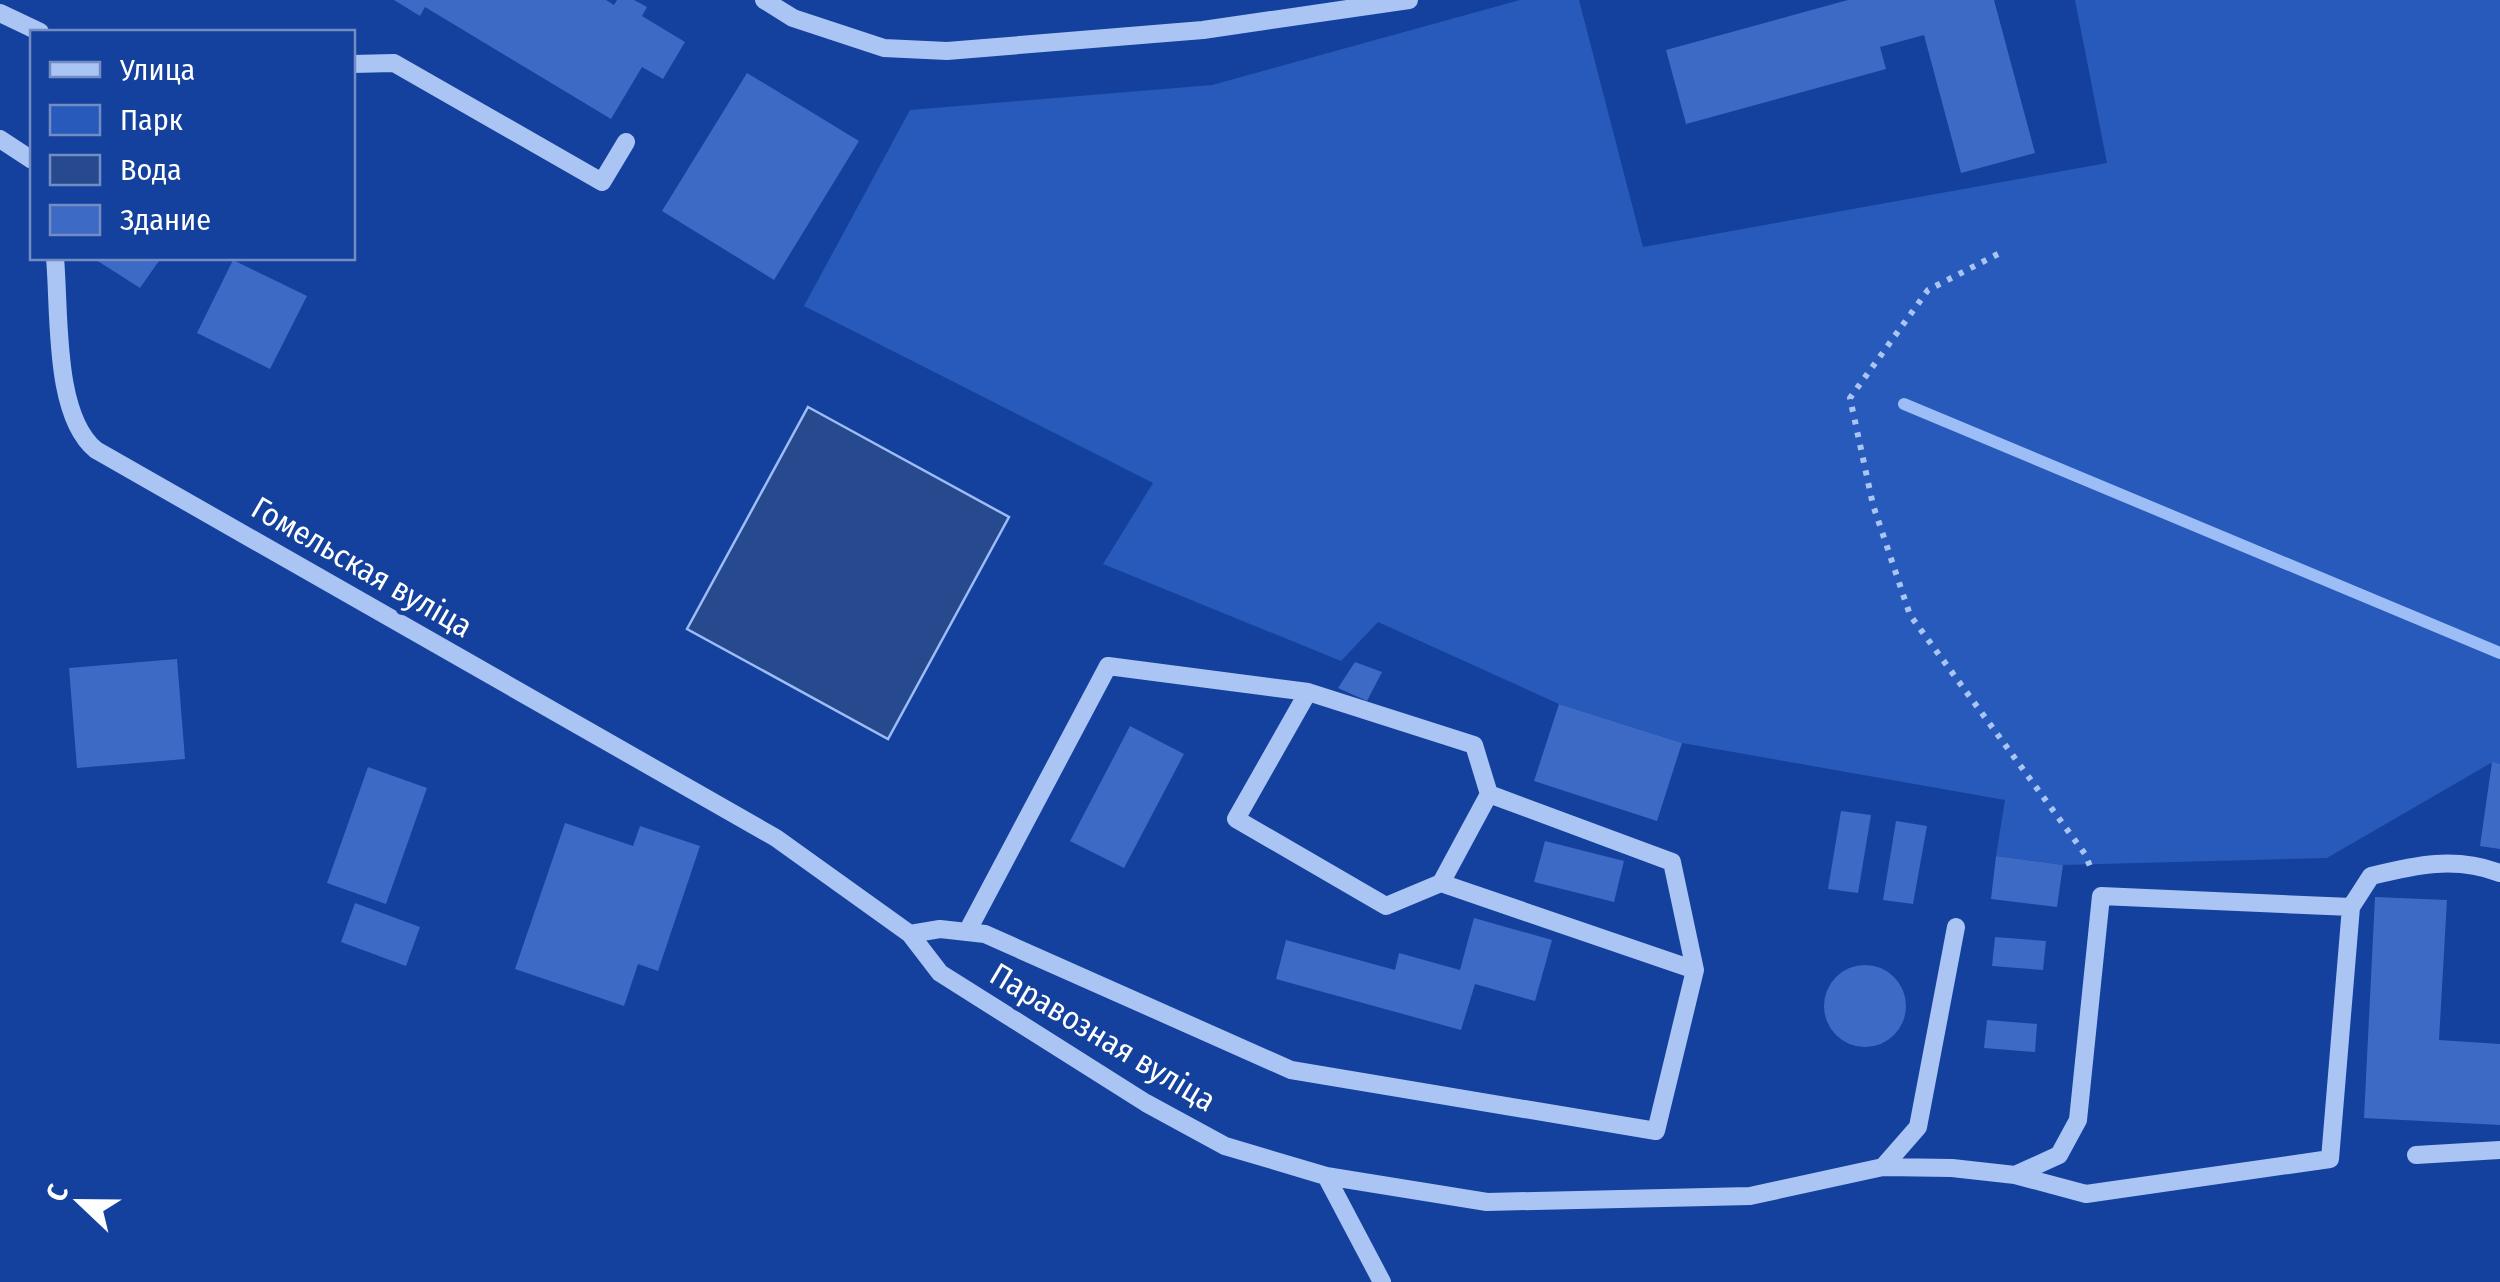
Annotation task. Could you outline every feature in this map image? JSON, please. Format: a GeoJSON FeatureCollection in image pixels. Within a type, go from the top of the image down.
{"type":"FeatureCollection","features":[{"type":"Feature","properties":{"kind":"street"},"geometry":{"type":"LineString","coordinates":[[764,0],[793,18],[884,48],[947,51],[1203,30],[1409,0]]}},
{"type":"Feature","properties":{"kind":"street"},"geometry":{"type":"LineString","coordinates":[[0,12],[36,30]]}},
{"type":"Feature","properties":{"kind":"street"},"geometry":{"type":"LineString","coordinates":[[355,64],[394,64],[602,182],[626,142]]}},
{"type":"Feature","properties":{"kind":"street"},"geometry":{"type":"LineString","coordinates":[[0,139],[30,159]]}},
{"type":"Feature","properties":{"kind":"street","name":"Гомельская вуліца"},"geometry":{"type":"LineString","coordinates":[[55,260],[68,412],[81,438],[776,838]]}},
{"type":"Feature","properties":{"kind":"street"},"geometry":{"type":"LineString","coordinates":[[967,932],[1108,666],[1308,692],[1474,745],[1489,794],[1442,882],[1386,906],[1236,819],[1308,692]]}},
{"type":"Feature","properties":{"kind":"street"},"geometry":{"type":"LineString","coordinates":[[910,934],[985,934],[1290,1070],[1656,1132],[1695,970],[1672,862],[1489,794]]}},
{"type":"Feature","properties":{"kind":"street","name":"Паравозная вуліца"},"geometry":{"type":"LineString","coordinates":[[776,838],[910,934],[940,973],[1146,1103],[1225,1146],[1326,1176],[1487,1202],[1750,1196],[1883,1167],[2015,1175],[2086,1194],[2330,1159],[2351,908]]}},
{"type":"Feature","properties":{"kind":"street"},"geometry":{"type":"LineString","coordinates":[[2015,1175],[2059,1155],[2078,1120],[2101,896],[2351,908],[2371,876],[2431,862],[2478,865],[2500,873]]}},
{"type":"Feature","properties":{"kind":"street"},"geometry":{"type":"LineString","coordinates":[[1442,882],[1695,970]]}},
{"type":"Feature","properties":{"kind":"street"},"geometry":{"type":"LineString","coordinates":[[1883,1167],[1918,1126],[1956,927]]}},
{"type":"Feature","properties":{"kind":"street"},"geometry":{"type":"LineString","coordinates":[[2416,1155],[2500,1150]]}},
{"type":"Feature","properties":{"kind":"street"},"geometry":{"type":"LineString","coordinates":[[1326,1176],[1382,1282]]}},
{"type":"Feature","properties":{"kind":"path"},"geometry":{"type":"LineString","coordinates":[[1998,254],[1928,290],[1850,398],[1872,505],[1910,615],[2085,854],[2101,896]]}},
{"type":"Feature","properties":{"kind":"green space"},"geometry":{"type":"Polygon","coordinates":[[[1520,0],[1579,0],[1643,247],[2107,163],[2075,0],[2500,0],[2500,764],[2491,763],[2327,858],[2063,865],[1996,856],[2005,800],[1682,743],[1559,704],[1378,622],[1341,661],[1103,564],[1153,483],[804,306],[910,110],[1212,85],[1520,0]]]}},
{"type":"Feature","properties":{"kind":"water"},"geometry":{"type":"Polygon","coordinates":[[[808,407],[1009,517],[888,739],[687,629],[808,407]]]}},
{"type":"Feature","properties":{"kind":"building"},"geometry":{"type":"Polygon","coordinates":[[[394,0],[606,0],[614,5],[617,0],[634,0],[647,7],[642,16],[685,42],[663,79],[642,67],[611,119],[425,7],[420,16],[394,0]]]}},
{"type":"Feature","properties":{"kind":"building"},"geometry":{"type":"Polygon","coordinates":[[[1848,0],[1994,0],[2035,153],[1961,173],[1924,35],[1880,47],[1886,69],[1686,124],[1666,50],[1848,0]]]}},
{"type":"Feature","properties":{"kind":"building"},"geometry":{"type":"Polygon","coordinates":[[[747,73],[859,141],[774,280],[662,211],[747,73]]]}},
{"type":"Feature","properties":{"kind":"building"},"geometry":{"type":"Polygon","coordinates":[[[96,260],[160,260],[140,288],[96,260]]]}},
{"type":"Feature","properties":{"kind":"building"},"geometry":{"type":"Polygon","coordinates":[[[233,260],[307,296],[270,369],[197,333],[233,260]]]}},
{"type":"Feature","properties":{"kind":"building"},"geometry":{"type":"Polygon","coordinates":[[[177,659],[185,759],[77,768],[69,668],[177,659]]]}},
{"type":"Feature","properties":{"kind":"building"},"geometry":{"type":"Polygon","coordinates":[[[1355,662],[1382,672],[1367,701],[1338,688],[1355,662]]]}},
{"type":"Feature","properties":{"kind":"building"},"geometry":{"type":"Polygon","coordinates":[[[1559,704],[1682,743],[1657,821],[1534,781],[1559,704]]]}},
{"type":"Feature","properties":{"kind":"building"},"geometry":{"type":"Polygon","coordinates":[[[1130,726],[1184,754],[1124,868],[1070,841],[1130,726]]]}},
{"type":"Feature","properties":{"kind":"building"},"geometry":{"type":"Polygon","coordinates":[[[2492,762],[2500,764],[2500,849],[2480,846],[2492,762]]]}},
{"type":"Feature","properties":{"kind":"building"},"geometry":{"type":"Polygon","coordinates":[[[368,767],[427,788],[386,904],[327,883],[368,767]]]}},
{"type":"Feature","properties":{"kind":"building"},"geometry":{"type":"Polygon","coordinates":[[[1841,811],[1871,815],[1858,893],[1828,889],[1841,811]]]}},
{"type":"Feature","properties":{"kind":"building"},"geometry":{"type":"Polygon","coordinates":[[[1896,821],[1927,826],[1913,904],[1883,900],[1896,821]]]}},
{"type":"Feature","properties":{"kind":"building"},"geometry":{"type":"Polygon","coordinates":[[[565,823],[633,846],[640,826],[700,846],[658,971],[638,964],[624,1006],[515,969],[565,823]]]}},
{"type":"Feature","properties":{"kind":"building"},"geometry":{"type":"Polygon","coordinates":[[[1545,841],[1624,861],[1614,902],[1534,882],[1545,841]]]}},
{"type":"Feature","properties":{"kind":"building"},"geometry":{"type":"Polygon","coordinates":[[[1996,856],[2063,865],[2057,907],[1991,899],[1996,856]]]}},
{"type":"Feature","properties":{"kind":"building"},"geometry":{"type":"Polygon","coordinates":[[[2375,897],[2447,900],[2439,1040],[2500,1044],[2500,1125],[2364,1118],[2375,897]]]}},
{"type":"Feature","properties":{"kind":"building"},"geometry":{"type":"Polygon","coordinates":[[[355,903],[420,927],[406,966],[341,942],[355,903]]]}},
{"type":"Feature","properties":{"kind":"building"},"geometry":{"type":"Polygon","coordinates":[[[1474,918],[1552,940],[1535,1001],[1475,984],[1461,1030],[1276,979],[1286,940],[1395,970],[1399,953],[1460,970],[1474,918]]]}},
{"type":"Feature","properties":{"kind":"building"},"geometry":{"type":"Polygon","coordinates":[[[1995,937],[2046,941],[2043,970],[1992,966],[1995,937]]]}},
{"type":"Feature","properties":{"kind":"building"},"geometry":{"type":"Polygon","coordinates":[[[1865,965],[1881,968],[1894,977],[1903,990],[1903,1022],[1894,1035],[1881,1044],[1865,1047],[1849,1044],[1836,1035],[1827,1022],[1824,1006],[1827,990],[1836,977],[1849,968],[1865,965]]]}},
{"type":"Feature","properties":{"kind":"building"},"geometry":{"type":"Polygon","coordinates":[[[1987,1020],[2037,1024],[2035,1052],[1984,1048],[1987,1020]]]}},
{"type":"Feature","properties":{"kind":"waterway"},"geometry":{"type":"LineString","coordinates":[[1904,404],[2500,653]]}}]}
